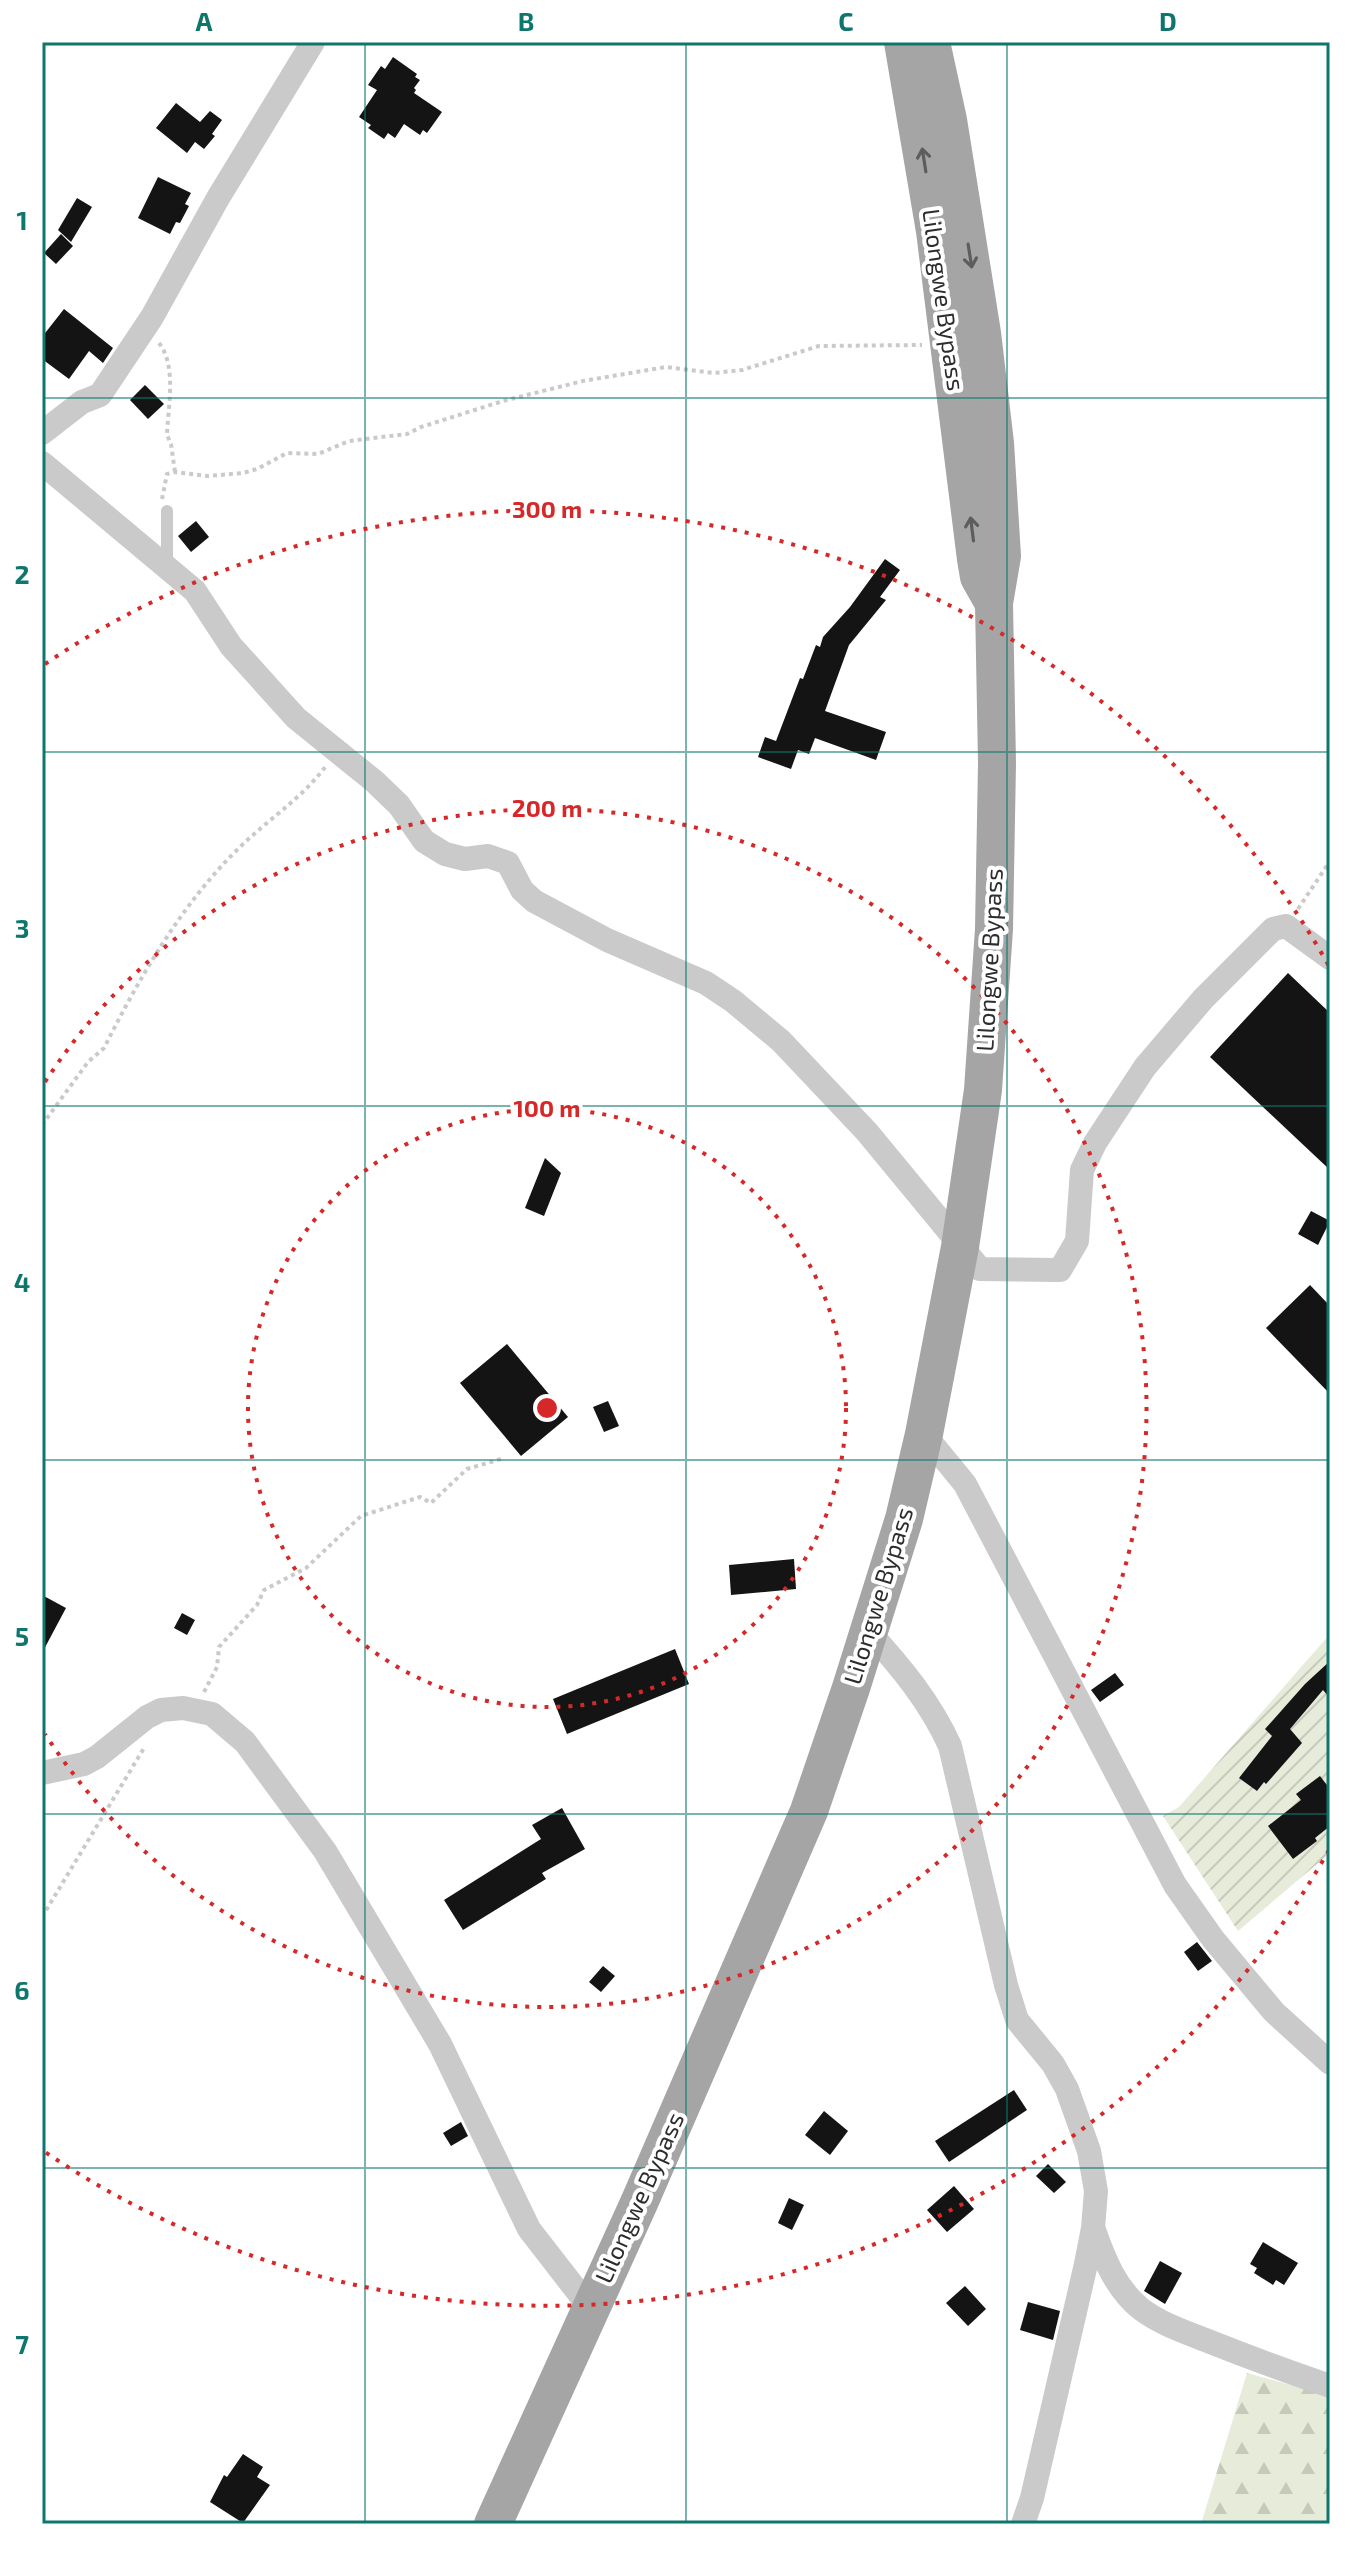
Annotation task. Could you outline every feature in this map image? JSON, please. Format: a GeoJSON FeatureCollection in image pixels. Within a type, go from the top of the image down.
{"type":"FeatureCollection","features":[{"type":"Feature","properties":{"kind":"main road","name":"Lilongwe Bypass"},"geometry":{"type":"LineString","coordinates":[[903,42],[946,308],[976,559],[979,577],[994,603]]}},
{"type":"Feature","properties":{"kind":"main road","name":"Lilongwe Bypass"},"geometry":{"type":"LineString","coordinates":[[493,2524],[752,1947],[809,1811],[904,1519],[924,1434],[960,1247],[983,1090],[994,929],[997,763],[994,603],[1002,556],[995,443],[970,257],[936,52]]}},
{"type":"Feature","properties":{"kind":"street"},"geometry":{"type":"LineString","coordinates":[[42,433],[82,402],[100,395],[152,317],[218,198],[313,42]]}},
{"type":"Feature","properties":{"kind":"street"},"geometry":{"type":"LineString","coordinates":[[42,463],[195,591],[231,646],[296,718],[399,805],[424,841],[445,854],[465,859],[488,856],[508,863],[522,890],[534,901],[607,940],[706,983],[781,1041],[882,1148],[980,1269],[1060,1270],[1077,1241],[1082,1170],[1103,1131],[1145,1067],[1203,999],[1273,929],[1286,926],[1330,958]]}},
{"type":"Feature","properties":{"kind":"street"},"geometry":{"type":"LineString","coordinates":[[924,1434],[965,1484],[1175,1885],[1213,1939],[1274,2012],[1330,2063]]}},
{"type":"Feature","properties":{"kind":"street"},"geometry":{"type":"LineString","coordinates":[[869,1632],[921,1693],[950,1746],[1017,2020],[1053,2064],[1067,2089],[1089,2151],[1096,2191],[1093,2228],[1032,2498],[1023,2524]]}},
{"type":"Feature","properties":{"kind":"street"},"geometry":{"type":"LineString","coordinates":[[42,1773],[84,1764],[161,1710],[183,1708],[212,1714],[245,1742],[325,1851],[440,2044],[529,2229],[591,2309]]}},
{"type":"Feature","properties":{"kind":"street"},"geometry":{"type":"LineString","coordinates":[[1093,2228],[1103,2259],[1119,2285],[1140,2308],[1168,2326],[1330,2386]]}},
{"type":"Feature","properties":{"kind":"lane"},"geometry":{"type":"LineString","coordinates":[[167,511],[167,570]]}},
{"type":"Feature","properties":{"kind":"path"},"geometry":{"type":"LineString","coordinates":[[152,317],[169,368],[167,435],[175,472]]}},
{"type":"Feature","properties":{"kind":"path"},"geometry":{"type":"LineString","coordinates":[[167,511],[161,497],[167,474],[208,476],[243,473],[287,453],[318,454],[349,441],[407,434],[503,401],[583,381],[666,367],[714,373],[742,370],[819,346],[936,345]]}},
{"type":"Feature","properties":{"kind":"path"},"geometry":{"type":"LineString","coordinates":[[42,1125],[88,1062],[104,1048],[168,932],[240,846],[308,790],[337,751]]}},
{"type":"Feature","properties":{"kind":"path"},"geometry":{"type":"LineString","coordinates":[[1286,926],[1330,861]]}},
{"type":"Feature","properties":{"kind":"path"},"geometry":{"type":"LineString","coordinates":[[183,1708],[204,1692],[217,1667],[219,1647],[257,1605],[264,1590],[306,1568],[361,1516],[420,1497],[431,1503],[467,1469],[501,1459]]}},
{"type":"Feature","properties":{"kind":"path"},"geometry":{"type":"LineString","coordinates":[[42,1917],[152,1734],[147,1717]]}},
{"type":"Feature","properties":{"kind":"green space"},"geometry":{"type":"Polygon","coordinates":[[[1330,1634],[1330,1853],[1238,1931],[1163,1816],[1179,1807],[1330,1634]]]}},
{"type":"Feature","properties":{"kind":"green space"},"geometry":{"type":"Polygon","coordinates":[[[1247,2373],[1330,2396],[1330,2524],[1201,2524],[1247,2373]]]}},
{"type":"Feature","properties":{"kind":"building"},"geometry":{"type":"Polygon","coordinates":[[[393,57],[417,74],[415,77],[420,80],[414,93],[442,112],[427,133],[423,130],[420,135],[404,124],[395,138],[388,133],[384,139],[359,117],[377,90],[368,85],[381,66],[385,69],[393,57]]]}},
{"type":"Feature","properties":{"kind":"building"},"geometry":{"type":"Polygon","coordinates":[[[176,103],[200,122],[210,111],[222,120],[212,134],[215,136],[204,149],[195,142],[187,153],[156,128],[176,103]]]}},
{"type":"Feature","properties":{"kind":"building"},"geometry":{"type":"Polygon","coordinates":[[[158,177],[191,193],[185,204],[189,206],[170,234],[138,218],[158,177]]]}},
{"type":"Feature","properties":{"kind":"building"},"geometry":{"type":"Polygon","coordinates":[[[77,198],[92,207],[71,242],[58,230],[77,198]]]}},
{"type":"Feature","properties":{"kind":"building"},"geometry":{"type":"Polygon","coordinates":[[[61,234],[73,246],[56,264],[44,253],[61,234]]]}},
{"type":"Feature","properties":{"kind":"building"},"geometry":{"type":"Polygon","coordinates":[[[64,309],[113,348],[103,363],[89,351],[69,379],[42,359],[42,337],[64,309]]]}},
{"type":"Feature","properties":{"kind":"building"},"geometry":{"type":"Polygon","coordinates":[[[145,385],[164,404],[148,419],[130,400],[145,385]]]}},
{"type":"Feature","properties":{"kind":"building"},"geometry":{"type":"Polygon","coordinates":[[[196,521],[209,537],[191,552],[178,536],[196,521]]]}},
{"type":"Feature","properties":{"kind":"building"},"geometry":{"type":"Polygon","coordinates":[[[885,559],[900,570],[880,597],[886,600],[849,645],[825,711],[886,732],[876,760],[815,738],[809,754],[798,750],[791,769],[758,757],[765,737],[776,741],[816,645],[820,647],[823,637],[850,607],[885,559]]]}},
{"type":"Feature","properties":{"kind":"building"},"geometry":{"type":"Polygon","coordinates":[[[1288,973],[1330,1013],[1330,1170],[1210,1057],[1288,973]]]}},
{"type":"Feature","properties":{"kind":"building"},"geometry":{"type":"Polygon","coordinates":[[[545,1158],[561,1173],[544,1216],[525,1208],[545,1158]]]}},
{"type":"Feature","properties":{"kind":"building"},"geometry":{"type":"Polygon","coordinates":[[[1311,1211],[1330,1221],[1318,1245],[1298,1234],[1311,1211]]]}},
{"type":"Feature","properties":{"kind":"building"},"geometry":{"type":"Polygon","coordinates":[[[1310,1285],[1330,1306],[1330,1394],[1266,1328],[1310,1285]]]}},
{"type":"Feature","properties":{"kind":"building"},"geometry":{"type":"Polygon","coordinates":[[[507,1344],[568,1417],[521,1456],[460,1383],[507,1344]]]}},
{"type":"Feature","properties":{"kind":"building"},"geometry":{"type":"Polygon","coordinates":[[[608,1401],[619,1426],[604,1432],[593,1407],[608,1401]]]}},
{"type":"Feature","properties":{"kind":"building"},"geometry":{"type":"Polygon","coordinates":[[[794,1559],[796,1589],[731,1595],[729,1565],[794,1559]]]}},
{"type":"Feature","properties":{"kind":"building"},"geometry":{"type":"Polygon","coordinates":[[[42,1595],[66,1608],[42,1653],[42,1595]]]}},
{"type":"Feature","properties":{"kind":"building"},"geometry":{"type":"Polygon","coordinates":[[[182,1613],[195,1620],[187,1635],[174,1628],[182,1613]]]}},
{"type":"Feature","properties":{"kind":"building"},"geometry":{"type":"Polygon","coordinates":[[[675,1649],[689,1684],[567,1734],[553,1699],[675,1649]]]}},
{"type":"Feature","properties":{"kind":"building"},"geometry":{"type":"Polygon","coordinates":[[[1330,1661],[1330,1698],[1323,1690],[1290,1729],[1302,1743],[1257,1791],[1239,1778],[1272,1736],[1265,1729],[1330,1661]]]}},
{"type":"Feature","properties":{"kind":"building"},"geometry":{"type":"Polygon","coordinates":[[[1115,1673],[1124,1685],[1100,1702],[1091,1690],[1115,1673]]]}},
{"type":"Feature","properties":{"kind":"building"},"geometry":{"type":"Polygon","coordinates":[[[1320,1776],[1330,1789],[1330,1826],[1315,1838],[1317,1841],[1293,1859],[1268,1826],[1301,1800],[1296,1794],[1320,1776]]]}},
{"type":"Feature","properties":{"kind":"building"},"geometry":{"type":"Polygon","coordinates":[[[562,1808],[585,1849],[542,1873],[546,1879],[463,1930],[444,1900],[541,1839],[532,1825],[562,1808]]]}},
{"type":"Feature","properties":{"kind":"building"},"geometry":{"type":"Polygon","coordinates":[[[1197,1942],[1212,1961],[1198,1971],[1184,1952],[1197,1942]]]}},
{"type":"Feature","properties":{"kind":"building"},"geometry":{"type":"Polygon","coordinates":[[[603,1966],[615,1976],[601,1992],[589,1982],[603,1966]]]}},
{"type":"Feature","properties":{"kind":"building"},"geometry":{"type":"Polygon","coordinates":[[[1014,2090],[1027,2110],[949,2162],[935,2141],[1014,2090]]]}},
{"type":"Feature","properties":{"kind":"building"},"geometry":{"type":"Polygon","coordinates":[[[824,2111],[848,2131],[830,2155],[805,2135],[824,2111]]]}},
{"type":"Feature","properties":{"kind":"building"},"geometry":{"type":"Polygon","coordinates":[[[461,2122],[468,2136],[451,2146],[443,2133],[461,2122]]]}},
{"type":"Feature","properties":{"kind":"building"},"geometry":{"type":"Polygon","coordinates":[[[1048,2164],[1066,2182],[1054,2193],[1036,2176],[1048,2164]]]}},
{"type":"Feature","properties":{"kind":"building"},"geometry":{"type":"Polygon","coordinates":[[[954,2186],[974,2209],[947,2232],[927,2210],[954,2186]]]}},
{"type":"Feature","properties":{"kind":"building"},"geometry":{"type":"Polygon","coordinates":[[[789,2198],[804,2205],[792,2230],[778,2223],[789,2198]]]}},
{"type":"Feature","properties":{"kind":"building"},"geometry":{"type":"Polygon","coordinates":[[[1263,2242],[1298,2263],[1284,2285],[1276,2280],[1273,2285],[1254,2273],[1257,2268],[1250,2264],[1263,2242]]]}},
{"type":"Feature","properties":{"kind":"building"},"geometry":{"type":"Polygon","coordinates":[[[1160,2261],[1182,2273],[1165,2304],[1144,2291],[1160,2261]]]}},
{"type":"Feature","properties":{"kind":"building"},"geometry":{"type":"Polygon","coordinates":[[[965,2286],[986,2309],[968,2326],[946,2303],[965,2286]]]}},
{"type":"Feature","properties":{"kind":"building"},"geometry":{"type":"Polygon","coordinates":[[[1028,2302],[1060,2311],[1053,2340],[1020,2330],[1028,2302]]]}},
{"type":"Feature","properties":{"kind":"building"},"geometry":{"type":"Polygon","coordinates":[[[243,2454],[263,2467],[257,2477],[270,2485],[243,2523],[210,2502],[224,2475],[227,2477],[243,2454]]]}}]}
